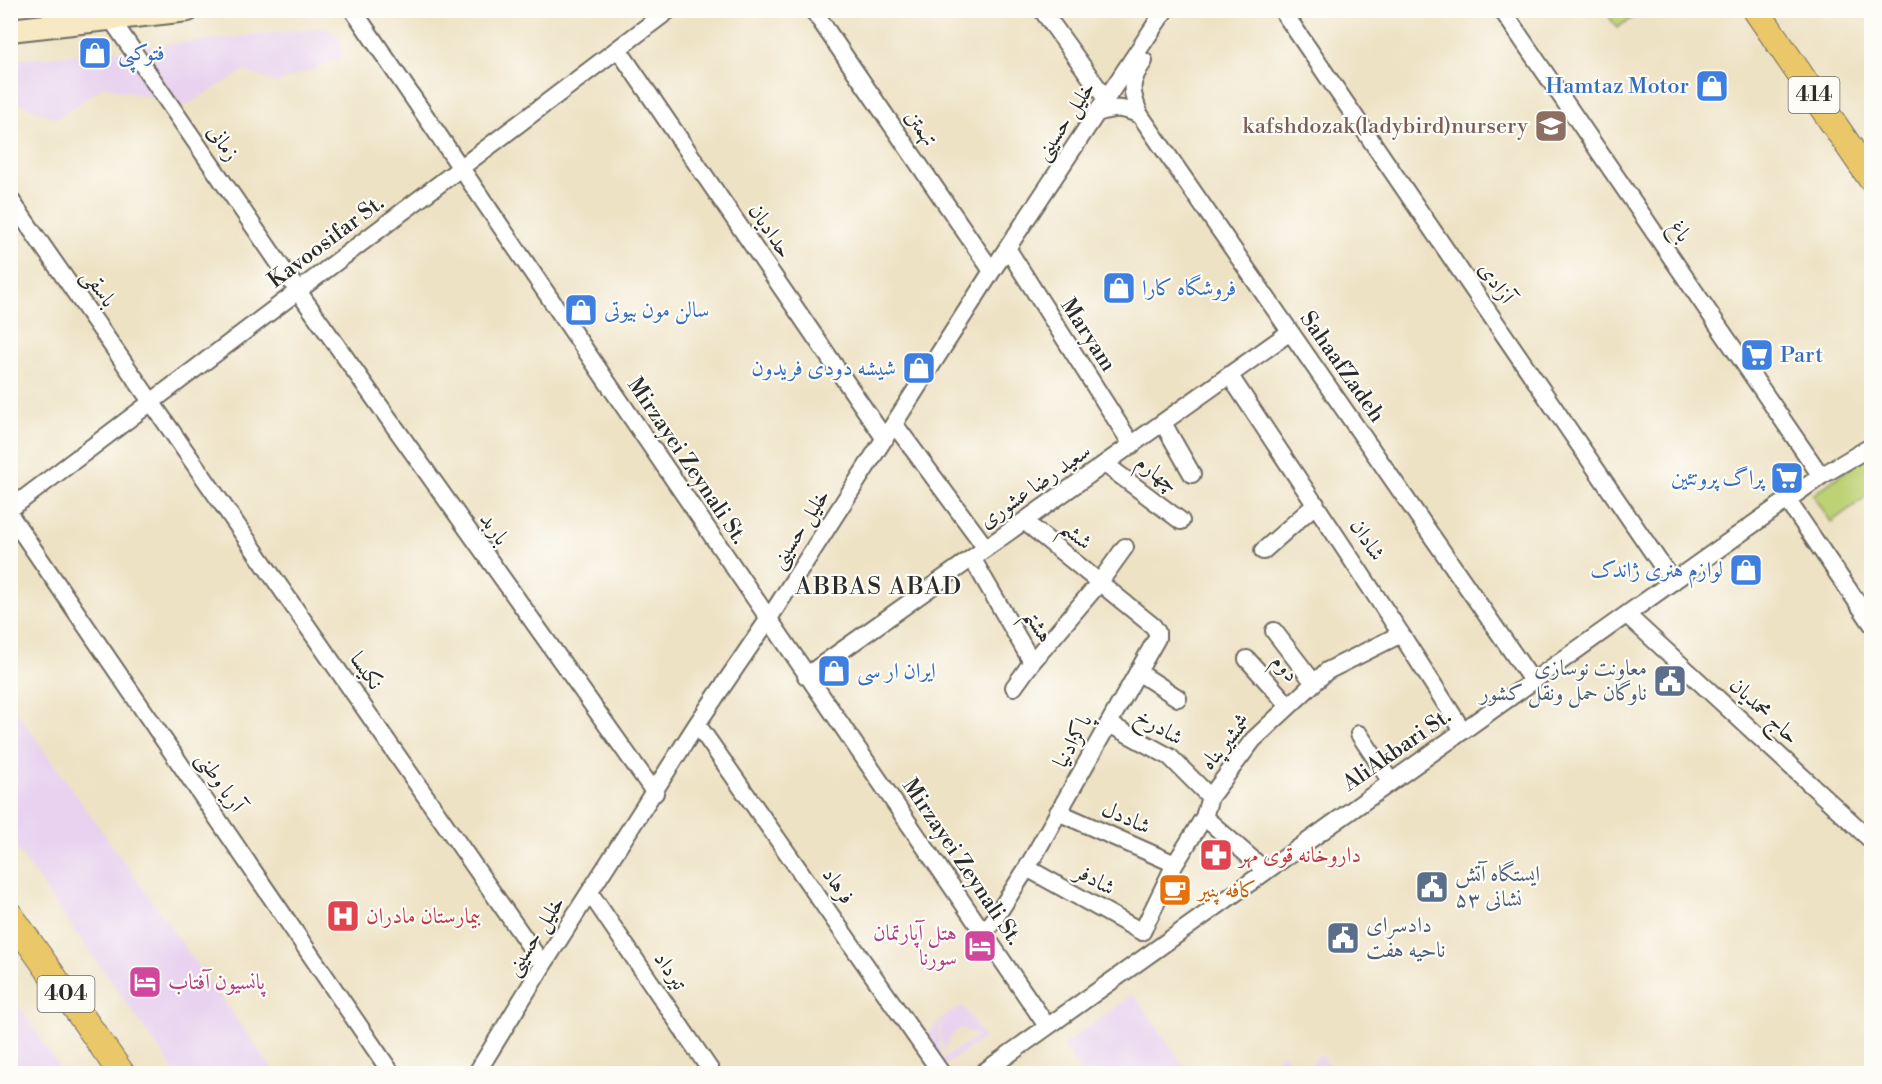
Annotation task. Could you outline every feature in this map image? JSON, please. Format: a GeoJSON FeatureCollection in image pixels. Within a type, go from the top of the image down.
{"type":"FeatureCollection","features":[{"type":"Feature","properties":{"kind":"main road"},"geometry":{"type":"LineString","coordinates":[[10,30],[188,10]]}},
{"type":"Feature","properties":{"kind":"main road","name":"414"},"geometry":{"type":"LineString","coordinates":[[1756,10],[1872,180]]}},
{"type":"Feature","properties":{"kind":"main road","name":"404"},"geometry":{"type":"LineString","coordinates":[[10,915],[122,1074]]}},
{"type":"Feature","properties":{"kind":"street","name":"Mirzayei Zeynali St."},"geometry":{"type":"LineString","coordinates":[[353,10],[1047,1026]]}},
{"type":"Feature","properties":{"kind":"street","name":"Kavoosifar St."},"geometry":{"type":"LineString","coordinates":[[10,509],[669,10]]}},
{"type":"Feature","properties":{"kind":"street","name":"تهمتن"},"geometry":{"type":"LineString","coordinates":[[813,10],[992,271]]}},
{"type":"Feature","properties":{"kind":"street"},"geometry":{"type":"LineString","coordinates":[[1042,10],[1106,99]]}},
{"type":"Feature","properties":{"kind":"street","name":"خلیل حسینی"},"geometry":{"type":"LineString","coordinates":[[481,1072],[543,965],[697,724],[768,620],[992,271],[1165,10]]}},
{"type":"Feature","properties":{"kind":"street"},"geometry":{"type":"LineString","coordinates":[[1140,115],[1133,97],[1134,75],[1178,10]]}},
{"type":"Feature","properties":{"kind":"street","name":"آزادی"},"geometry":{"type":"LineString","coordinates":[[1281,10],[1673,582]]}},
{"type":"Feature","properties":{"kind":"street","name":"باغ"},"geometry":{"type":"LineString","coordinates":[[1502,10],[1821,476]]}},
{"type":"Feature","properties":{"kind":"street","name":"زمانی"},"geometry":{"type":"LineString","coordinates":[[111,19],[298,291]]}},
{"type":"Feature","properties":{"kind":"street","name":"حدادیان"},"geometry":{"type":"LineString","coordinates":[[618,49],[890,432],[986,548]]}},
{"type":"Feature","properties":{"kind":"street"},"geometry":{"type":"LineString","coordinates":[[1097,113],[1109,109],[1125,108],[1140,115]]}},
{"type":"Feature","properties":{"kind":"street","name":"SahaafZadeh"},"geometry":{"type":"LineString","coordinates":[[1140,115],[1533,682]]}},
{"type":"Feature","properties":{"kind":"street","name":"باسقی"},"geometry":{"type":"LineString","coordinates":[[10,199],[151,402]]}},
{"type":"Feature","properties":{"kind":"street","name":"Maryam"},"geometry":{"type":"LineString","coordinates":[[1007,248],[1132,445]]}},
{"type":"Feature","properties":{"kind":"street","name":"باربد"},"geometry":{"type":"LineString","coordinates":[[298,291],[655,793]]}},
{"type":"Feature","properties":{"kind":"street","name":"سعید رضا عشوری"},"geometry":{"type":"LineString","coordinates":[[807,676],[1290,332]]}},
{"type":"Feature","properties":{"kind":"street","name":"شادان"},"geometry":{"type":"LineString","coordinates":[[1230,376],[1463,731]]}},
{"type":"Feature","properties":{"kind":"street","name":"نکیسا"},"geometry":{"type":"LineString","coordinates":[[151,402],[543,965]]}},
{"type":"Feature","properties":{"kind":"street"},"geometry":{"type":"LineString","coordinates":[[1163,423],[1192,474]]}},
{"type":"Feature","properties":{"kind":"street","name":"AliAkbari St."},"geometry":{"type":"LineString","coordinates":[[981,1074],[1821,476],[1872,446]]}},
{"type":"Feature","properties":{"kind":"street","name":"چهارم"},"geometry":{"type":"LineString","coordinates":[[1105,464],[1181,521]]}},
{"type":"Feature","properties":{"kind":"street"},"geometry":{"type":"LineString","coordinates":[[1788,501],[1872,624]]}},
{"type":"Feature","properties":{"kind":"street"},"geometry":{"type":"LineString","coordinates":[[1263,551],[1316,504]]}},
{"type":"Feature","properties":{"kind":"street","name":"آریا وطنی"},"geometry":{"type":"LineString","coordinates":[[10,515],[392,1074]]}},
{"type":"Feature","properties":{"kind":"street","name":"ششم"},"geometry":{"type":"LineString","coordinates":[[1024,521],[1099,583]]}},
{"type":"Feature","properties":{"kind":"street","name":"هشتم"},"geometry":{"type":"LineString","coordinates":[[972,558],[1032,662],[1099,583],[1125,547]]}},
{"type":"Feature","properties":{"kind":"street","name":"پاکزادنیا"},"geometry":{"type":"LineString","coordinates":[[984,934],[1027,867],[1157,638],[1157,632],[1153,626],[1099,583]]}},
{"type":"Feature","properties":{"kind":"street","name":"حاج محمدیان"},"geometry":{"type":"LineString","coordinates":[[1627,615],[1872,841]]}},
{"type":"Feature","properties":{"kind":"street"},"geometry":{"type":"LineString","coordinates":[[1274,631],[1314,683]]}},
{"type":"Feature","properties":{"kind":"street","name":"شمشیرپناه"},"geometry":{"type":"LineString","coordinates":[[1142,932],[1175,864],[1204,817],[1210,797],[1253,740],[1327,671],[1401,634]]}},
{"type":"Feature","properties":{"kind":"street","name":"دوم"},"geometry":{"type":"LineString","coordinates":[[1247,659],[1289,706]]}},
{"type":"Feature","properties":{"kind":"street"},"geometry":{"type":"LineString","coordinates":[[1014,687],[1032,662]]}},
{"type":"Feature","properties":{"kind":"street"},"geometry":{"type":"LineString","coordinates":[[1138,672],[1178,698]]}},
{"type":"Feature","properties":{"kind":"street","name":"فرهاد"},"geometry":{"type":"LineString","coordinates":[[697,724],[942,1074]]}},
{"type":"Feature","properties":{"kind":"street","name":"شادرخ"},"geometry":{"type":"LineString","coordinates":[[1108,724],[1170,757],[1210,797]]}},
{"type":"Feature","properties":{"kind":"street"},"geometry":{"type":"LineString","coordinates":[[1359,734],[1391,782]]}},
{"type":"Feature","properties":{"kind":"street","name":"شاددل"},"geometry":{"type":"LineString","coordinates":[[1058,812],[1175,864]]}},
{"type":"Feature","properties":{"kind":"street"},"geometry":{"type":"LineString","coordinates":[[1204,817],[1266,871]]}},
{"type":"Feature","properties":{"kind":"street","name":"شادفر"},"geometry":{"type":"LineString","coordinates":[[1027,867],[1142,932]]}},
{"type":"Feature","properties":{"kind":"street","name":"تیرداد"},"geometry":{"type":"LineString","coordinates":[[590,893],[713,1074]]}},
{"type":"Feature","properties":{"kind":"shaded area"},"geometry":{"type":"Polygon","coordinates":[[[324,28],[340,37],[342,58],[277,83],[244,71],[185,106],[104,86],[57,119],[11,100],[10,61],[324,28]]]}},
{"type":"Feature","properties":{"kind":"shaded area"},"geometry":{"type":"Polygon","coordinates":[[[10,704],[275,1073],[176,1073],[11,841],[10,704]]]}},
{"type":"Feature","properties":{"kind":"shaded area"},"geometry":{"type":"Polygon","coordinates":[[[11,994],[63,1073],[11,1073],[11,994]]]}},
{"type":"Feature","properties":{"kind":"shaded area"},"geometry":{"type":"Polygon","coordinates":[[[1133,994],[1189,1073],[1082,1073],[1063,1045],[1133,994]]]}},
{"type":"Feature","properties":{"kind":"shaded area"},"geometry":{"type":"Polygon","coordinates":[[[963,1006],[984,1038],[942,1068],[924,1040],[939,1020],[941,1060],[978,1035],[961,1028],[951,1036],[943,1053],[940,1019],[963,1006]]]}},
{"type":"Feature","properties":{"kind":"shaded area"},"geometry":{"type":"Polygon","coordinates":[[[1283,1053],[1298,1073],[1252,1073],[1283,1053]]]}},
{"type":"Feature","properties":{"kind":"shaded area"},"geometry":{"type":"Polygon","coordinates":[[[1321,1055],[1334,1073],[1307,1073],[1315,1068],[1312,1062],[1321,1055]]]}},
{"type":"Feature","properties":{"kind":"green space"},"geometry":{"type":"Polygon","coordinates":[[[1605,11],[1643,11],[1617,28],[1605,11]]]}},
{"type":"Feature","properties":{"kind":"green space"},"geometry":{"type":"Polygon","coordinates":[[[1871,455],[1871,493],[1831,522],[1813,495],[1862,459],[1871,455]]]}},
{"type":"Feature","properties":{"kind":"place","name":"فتوکپی"},"geometry":{"type":"Point","coordinates":[95,53]}},
{"type":"Feature","properties":{"kind":"place","name":"Hamtaz Motor"},"geometry":{"type":"Point","coordinates":[1712,86]}},
{"type":"Feature","properties":{"kind":"place","name":"kafshdozak(ladybird)nursery"},"geometry":{"type":"Point","coordinates":[1551,126]}},
{"type":"Feature","properties":{"kind":"place","name":"فروشگاه کارا"},"geometry":{"type":"Point","coordinates":[1119,288]}},
{"type":"Feature","properties":{"kind":"place","name":"سالن مون بیوتی"},"geometry":{"type":"Point","coordinates":[581,310]}},
{"type":"Feature","properties":{"kind":"place","name":"Part"},"geometry":{"type":"Point","coordinates":[1757,355]}},
{"type":"Feature","properties":{"kind":"place","name":"شیشه دودی فریدون"},"geometry":{"type":"Point","coordinates":[919,368]}},
{"type":"Feature","properties":{"kind":"place","name":"پراگ پروتئین"},"geometry":{"type":"Point","coordinates":[1787,478]}},
{"type":"Feature","properties":{"kind":"place","name":"لوازم هنری ژاندک"},"geometry":{"type":"Point","coordinates":[1746,570]}},
{"type":"Feature","properties":{"kind":"place","name":"ایران ار سی"},"geometry":{"type":"Point","coordinates":[834,671]}},
{"type":"Feature","properties":{"kind":"place","name":"معاونت نوسازی ناوگان حمل ونقل کشور"},"geometry":{"type":"Point","coordinates":[1670,681]}},
{"type":"Feature","properties":{"kind":"place","name":"داروخانه قوی مهر"},"geometry":{"type":"Point","coordinates":[1216,855]}},
{"type":"Feature","properties":{"kind":"place","name":"ایستگاه آتش نشانی ۵۳"},"geometry":{"type":"Point","coordinates":[1432,887]}},
{"type":"Feature","properties":{"kind":"place","name":"کافه پنیر"},"geometry":{"type":"Point","coordinates":[1175,890]}},
{"type":"Feature","properties":{"kind":"place","name":"بیمارستان مادران"},"geometry":{"type":"Point","coordinates":[343,916]}},
{"type":"Feature","properties":{"kind":"place","name":"دادسرای ناحیه هفت"},"geometry":{"type":"Point","coordinates":[1343,938]}},
{"type":"Feature","properties":{"kind":"place","name":"هتل آپارتمان سورنا"},"geometry":{"type":"Point","coordinates":[980,946]}},
{"type":"Feature","properties":{"kind":"place","name":"پانسیون آفتاب"},"geometry":{"type":"Point","coordinates":[145,982]}},
{"type":"Feature","properties":{"kind":"district","name":"ABBAS ABAD"},"geometry":{"type":"Point","coordinates":[879,587]}}]}
